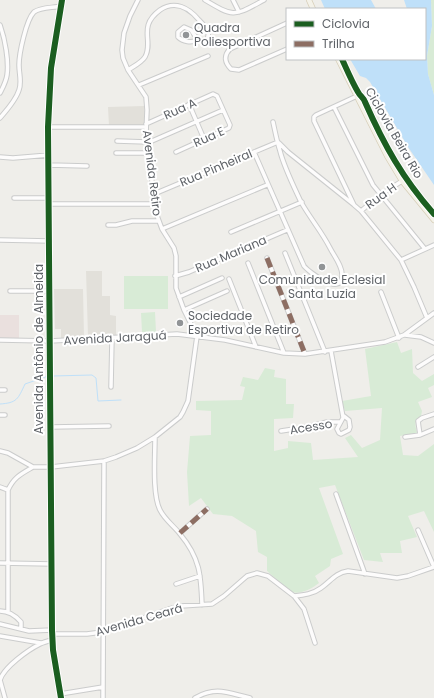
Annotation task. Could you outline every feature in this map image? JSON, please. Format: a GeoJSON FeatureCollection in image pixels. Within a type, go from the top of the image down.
{"type":"FeatureCollection","features":[{"type":"Feature","properties":{"kind":"main road"},"geometry":{"type":"LineString","coordinates":[[339,60],[387,156],[402,181],[434,220]]}},
{"type":"Feature","properties":{"kind":"street","name":"Avenida Antônio de Almeida"},"geometry":{"type":"LineString","coordinates":[[60,696],[52,640],[48,127],[51,68],[62,0]]}},
{"type":"Feature","properties":{"kind":"street","name":"Avenida Retiro"},"geometry":{"type":"LineString","coordinates":[[138,0],[130,16],[123,39],[123,58],[128,70],[146,97],[147,142],[154,204],[158,221],[172,244],[175,252],[175,276],[178,297],[197,336]]}},
{"type":"Feature","properties":{"kind":"street"},"geometry":{"type":"LineString","coordinates":[[205,0],[229,13],[239,12],[264,0]]}},
{"type":"Feature","properties":{"kind":"street"},"geometry":{"type":"LineString","coordinates":[[233,0],[239,12]]}},
{"type":"Feature","properties":{"kind":"street"},"geometry":{"type":"LineString","coordinates":[[128,70],[142,61],[146,56],[148,23],[156,12],[164,7],[172,4],[179,5],[185,7],[193,14],[208,32],[206,41],[184,41],[178,37],[178,32],[182,28],[188,28],[194,32],[198,40]]}},
{"type":"Feature","properties":{"kind":"street"},"geometry":{"type":"LineString","coordinates":[[0,118],[20,90],[20,59],[29,21],[33,13],[39,10],[61,6]]}},
{"type":"Feature","properties":{"kind":"street"},"geometry":{"type":"LineString","coordinates":[[286,23],[230,49],[225,54],[225,60],[231,69],[242,69],[286,49]]}},
{"type":"Feature","properties":{"kind":"street"},"geometry":{"type":"LineString","coordinates":[[0,26],[4,35],[7,74],[6,81],[0,93]]}},
{"type":"Feature","properties":{"kind":"street"},"geometry":{"type":"LineString","coordinates":[[139,85],[208,56]]}},
{"type":"Feature","properties":{"kind":"street","name":"Rua A"},"geometry":{"type":"LineString","coordinates":[[146,125],[189,104],[214,94]]}},
{"type":"Feature","properties":{"kind":"street","name":"Rua E"},"geometry":{"type":"LineString","coordinates":[[176,152],[229,128],[217,96],[214,94]]}},
{"type":"Feature","properties":{"kind":"street"},"geometry":{"type":"LineString","coordinates":[[354,205],[314,121],[314,117],[357,96]]}},
{"type":"Feature","properties":{"kind":"street"},"geometry":{"type":"LineString","coordinates":[[189,104],[204,139]]}},
{"type":"Feature","properties":{"kind":"street"},"geometry":{"type":"LineString","coordinates":[[334,107],[373,185],[425,249]]}},
{"type":"Feature","properties":{"kind":"street"},"geometry":{"type":"LineString","coordinates":[[117,141],[147,142],[223,110]]}},
{"type":"Feature","properties":{"kind":"street"},"geometry":{"type":"LineString","coordinates":[[254,152],[300,260],[309,272],[333,284],[340,282],[342,276],[337,261],[327,241],[302,202],[282,157],[272,122]]}},
{"type":"Feature","properties":{"kind":"street"},"geometry":{"type":"LineString","coordinates":[[48,127],[146,125]]}},
{"type":"Feature","properties":{"kind":"street"},"geometry":{"type":"LineString","coordinates":[[278,142],[288,152],[361,211],[401,260],[427,318]]}},
{"type":"Feature","properties":{"kind":"street","name":"Rua Pinheiral"},"geometry":{"type":"LineString","coordinates":[[154,194],[278,142]]}},
{"type":"Feature","properties":{"kind":"street"},"geometry":{"type":"LineString","coordinates":[[116,153],[148,153]]}},
{"type":"Feature","properties":{"kind":"street"},"geometry":{"type":"LineString","coordinates":[[0,157],[13,158],[49,155]]}},
{"type":"Feature","properties":{"kind":"street"},"geometry":{"type":"LineString","coordinates":[[49,165],[87,166]]}},
{"type":"Feature","properties":{"kind":"street","name":"Rua H"},"geometry":{"type":"LineString","coordinates":[[361,211],[380,195],[402,181]]}},
{"type":"Feature","properties":{"kind":"street"},"geometry":{"type":"LineString","coordinates":[[162,229],[267,185]]}},
{"type":"Feature","properties":{"kind":"street"},"geometry":{"type":"LineString","coordinates":[[14,198],[49,198]]}},
{"type":"Feature","properties":{"kind":"street"},"geometry":{"type":"LineString","coordinates":[[231,232],[302,202]]}},
{"type":"Feature","properties":{"kind":"street"},"geometry":{"type":"LineString","coordinates":[[49,204],[154,204]]}},
{"type":"Feature","properties":{"kind":"street"},"geometry":{"type":"LineString","coordinates":[[108,225],[116,225],[132,221],[158,221]]}},
{"type":"Feature","properties":{"kind":"street","name":"Rua Mariana"},"geometry":{"type":"LineString","coordinates":[[175,276],[189,272],[287,230]]}},
{"type":"Feature","properties":{"kind":"street"},"geometry":{"type":"LineString","coordinates":[[0,240],[50,240]]}},
{"type":"Feature","properties":{"kind":"street"},"geometry":{"type":"LineString","coordinates":[[401,260],[434,245]]}},
{"type":"Feature","properties":{"kind":"street"},"geometry":{"type":"LineString","coordinates":[[285,253],[325,352]]}},
{"type":"Feature","properties":{"kind":"street"},"geometry":{"type":"LineString","coordinates":[[267,258],[305,354]]}},
{"type":"Feature","properties":{"kind":"street"},"geometry":{"type":"LineString","coordinates":[[248,263],[284,353]]}},
{"type":"Feature","properties":{"kind":"street"},"geometry":{"type":"LineString","coordinates":[[178,297],[222,278]]}},
{"type":"Feature","properties":{"kind":"street"},"geometry":{"type":"LineString","coordinates":[[229,279],[256,347]]}},
{"type":"Feature","properties":{"kind":"street"},"geometry":{"type":"LineString","coordinates":[[10,291],[50,291]]}},
{"type":"Feature","properties":{"kind":"street"},"geometry":{"type":"LineString","coordinates":[[184,310],[227,291]]}},
{"type":"Feature","properties":{"kind":"street"},"geometry":{"type":"LineString","coordinates":[[381,292],[399,338]]}},
{"type":"Feature","properties":{"kind":"street","name":"Avenida Jaraguá"},"geometry":{"type":"LineString","coordinates":[[0,340],[50,341],[177,334],[197,336],[284,353],[305,354],[385,342],[399,338],[434,313]]}},
{"type":"Feature","properties":{"kind":"street"},"geometry":{"type":"LineString","coordinates":[[404,335],[421,337],[434,343]]}},
{"type":"Feature","properties":{"kind":"street"},"geometry":{"type":"LineString","coordinates":[[0,451],[8,453],[33,467],[51,467],[104,461],[130,451],[155,437],[180,417],[185,408],[192,381],[197,336]]}},
{"type":"Feature","properties":{"kind":"street"},"geometry":{"type":"LineString","coordinates":[[111,387],[112,338]]}},
{"type":"Feature","properties":{"kind":"street"},"geometry":{"type":"LineString","coordinates":[[331,351],[343,417],[338,429],[339,433],[344,434],[348,430],[350,422],[348,417],[343,417]]}},
{"type":"Feature","properties":{"kind":"street"},"geometry":{"type":"LineString","coordinates":[[418,367],[434,357]]}},
{"type":"Feature","properties":{"kind":"street"},"geometry":{"type":"LineString","coordinates":[[420,435],[418,421],[434,414]]}},
{"type":"Feature","properties":{"kind":"street"},"geometry":{"type":"LineString","coordinates":[[0,415],[5,415]]}},
{"type":"Feature","properties":{"kind":"street","name":"Acesso"},"geometry":{"type":"LineString","coordinates":[[281,431],[307,428],[327,422],[340,422]]}},
{"type":"Feature","properties":{"kind":"street"},"geometry":{"type":"LineString","coordinates":[[51,427],[108,426]]}},
{"type":"Feature","properties":{"kind":"street"},"geometry":{"type":"LineString","coordinates":[[405,437],[420,435],[434,429]]}},
{"type":"Feature","properties":{"kind":"street"},"geometry":{"type":"LineString","coordinates":[[155,437],[158,506],[165,518],[180,533],[198,563],[202,605]]}},
{"type":"Feature","properties":{"kind":"street"},"geometry":{"type":"LineString","coordinates":[[103,698],[102,632],[104,461]]}},
{"type":"Feature","properties":{"kind":"street"},"geometry":{"type":"LineString","coordinates":[[8,611],[8,490],[16,477],[33,467]]}},
{"type":"Feature","properties":{"kind":"street"},"geometry":{"type":"LineString","coordinates":[[0,487],[8,490]]}},
{"type":"Feature","properties":{"kind":"street"},"geometry":{"type":"LineString","coordinates":[[336,494],[365,574]]}},
{"type":"Feature","properties":{"kind":"street"},"geometry":{"type":"LineString","coordinates":[[180,533],[207,508]]}},
{"type":"Feature","properties":{"kind":"street"},"geometry":{"type":"LineString","coordinates":[[294,596],[314,592],[341,572],[348,571],[397,578],[408,576],[434,567],[418,530]]}},
{"type":"Feature","properties":{"kind":"street"},"geometry":{"type":"LineString","coordinates":[[0,563],[52,564]]}},
{"type":"Feature","properties":{"kind":"street","name":"Avenida Ceará"},"geometry":{"type":"LineString","coordinates":[[0,624],[29,631],[87,634],[102,632],[168,609],[181,606],[212,604],[247,576],[257,573],[268,576],[294,596],[304,609],[315,643]]}},
{"type":"Feature","properties":{"kind":"street"},"geometry":{"type":"LineString","coordinates":[[176,584],[200,576]]}},
{"type":"Feature","properties":{"kind":"street"},"geometry":{"type":"LineString","coordinates":[[0,611],[8,611],[20,620],[21,628]]}},
{"type":"Feature","properties":{"kind":"street"},"geometry":{"type":"LineString","coordinates":[[0,636],[41,643]]}},
{"type":"Feature","properties":{"kind":"street"},"geometry":{"type":"LineString","coordinates":[[5,698],[0,683],[3,673],[22,656],[41,643],[52,640]]}},
{"type":"Feature","properties":{"kind":"street"},"geometry":{"type":"LineString","coordinates":[[60,696],[103,687]]}},
{"type":"Feature","properties":{"kind":"street"},"geometry":{"type":"LineString","coordinates":[[195,698],[212,691],[250,698]]}},
{"type":"Feature","properties":{"kind":"shaded area"},"geometry":{"type":"Polygon","coordinates":[[[144,106],[145,125],[109,126],[108,107],[144,106]]]}},
{"type":"Feature","properties":{"kind":"shaded area"},"geometry":{"type":"Polygon","coordinates":[[[86,271],[102,271],[102,296],[110,296],[110,315],[116,316],[116,336],[88,336],[86,271]]]}},
{"type":"Feature","properties":{"kind":"shaded area"},"geometry":{"type":"Polygon","coordinates":[[[54,289],[83,289],[84,337],[61,338],[61,329],[55,329],[54,289]]]}},
{"type":"Feature","properties":{"kind":"shaded area"},"geometry":{"type":"Polygon","coordinates":[[[0,315],[19,315],[19,338],[0,338],[0,315]]]}},
{"type":"Feature","properties":{"kind":"green space"},"geometry":{"type":"Polygon","coordinates":[[[431,0],[434,0],[434,95],[428,74],[427,56],[432,26],[431,0]]]}},
{"type":"Feature","properties":{"kind":"green space"},"geometry":{"type":"Polygon","coordinates":[[[124,276],[168,276],[168,309],[124,309],[124,276]]]}},
{"type":"Feature","properties":{"kind":"green space"},"geometry":{"type":"Polygon","coordinates":[[[155,312],[156,332],[142,332],[141,313],[155,312]]]}},
{"type":"Feature","properties":{"kind":"green space"},"geometry":{"type":"Polygon","coordinates":[[[397,342],[401,353],[412,349],[413,373],[422,381],[434,374],[434,385],[428,388],[432,397],[418,402],[422,411],[421,416],[416,423],[417,433],[400,436],[403,455],[418,456],[434,444],[434,532],[424,511],[408,516],[417,537],[400,541],[402,553],[380,553],[383,562],[364,560],[335,485],[319,488],[343,554],[331,559],[330,566],[315,576],[319,583],[310,589],[299,593],[292,592],[267,571],[267,557],[258,552],[256,531],[232,516],[213,514],[201,498],[189,506],[187,472],[190,436],[211,435],[211,411],[196,410],[196,401],[242,400],[245,387],[240,386],[243,377],[258,380],[265,368],[275,370],[274,377],[286,379],[286,404],[294,404],[293,418],[274,419],[274,451],[288,448],[288,441],[311,443],[313,460],[358,457],[345,438],[351,435],[362,448],[380,440],[382,408],[345,411],[342,401],[371,396],[365,349],[397,342]]]}},
{"type":"Feature","properties":{"kind":"water"},"geometry":{"type":"Polygon","coordinates":[[[321,0],[371,0],[375,8],[325,8],[321,0]]]}},
{"type":"Feature","properties":{"kind":"water"},"geometry":{"type":"Polygon","coordinates":[[[404,0],[431,0],[432,26],[427,56],[428,74],[434,95],[434,185],[408,147],[370,82],[366,78],[360,76],[351,60],[426,60],[426,8],[407,8],[404,0]]]}},
{"type":"Feature","properties":{"kind":"waterway"},"geometry":{"type":"LineString","coordinates":[[53,376],[92,375],[96,378],[98,401],[121,400]]}},
{"type":"Feature","properties":{"kind":"waterway"},"geometry":{"type":"LineString","coordinates":[[0,404],[14,401],[21,393],[25,384],[48,376]]}},
{"type":"Feature","properties":{"kind":"marked path"},"geometry":{"type":"LineString","coordinates":[[267,258],[305,354]]}},
{"type":"Feature","properties":{"kind":"marked path"},"geometry":{"type":"LineString","coordinates":[[180,533],[207,509]]}},
{"type":"Feature","properties":{"kind":"cycle path"},"geometry":{"type":"LineString","coordinates":[[61,698],[53,650],[52,630],[48,127],[51,68],[62,0]]}},
{"type":"Feature","properties":{"kind":"cycle path","name":"Ciclovia Beira Rio"},"geometry":{"type":"LineString","coordinates":[[342,60],[379,133],[395,161],[413,188],[434,214]]}},
{"type":"Feature","properties":{"kind":"place","name":"Quadra Poliesportiva"},"geometry":{"type":"Point","coordinates":[186,35]}},
{"type":"Feature","properties":{"kind":"place","name":"Comunidade Eclesial Santa Luzia"},"geometry":{"type":"Point","coordinates":[322,267]}},
{"type":"Feature","properties":{"kind":"place","name":"Sociedade Esportiva de Retiro"},"geometry":{"type":"Point","coordinates":[180,323]}}]}
